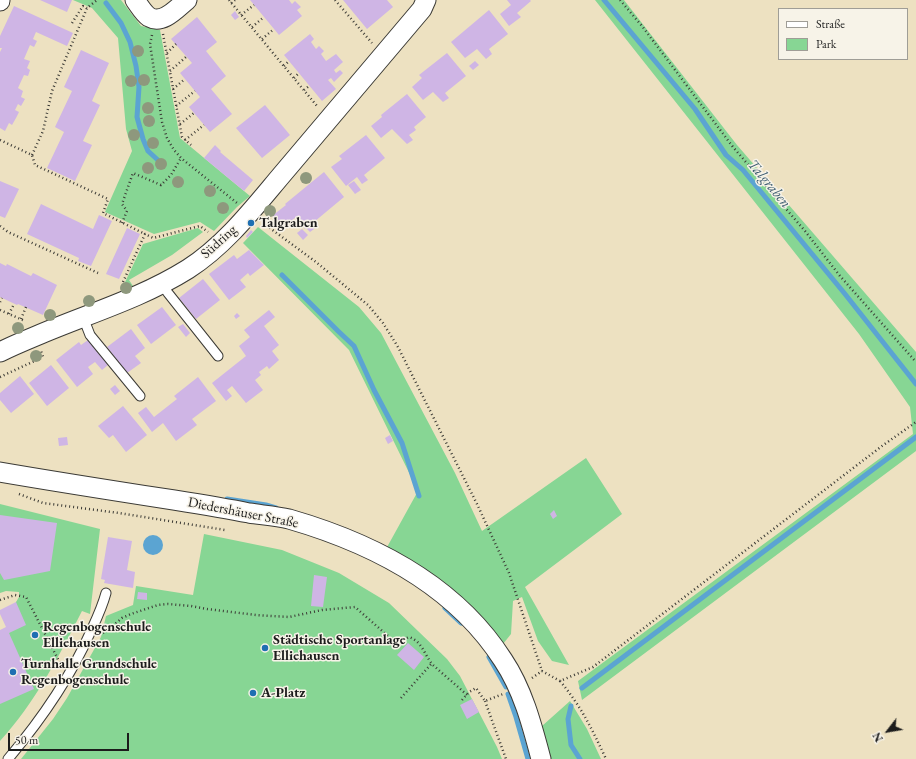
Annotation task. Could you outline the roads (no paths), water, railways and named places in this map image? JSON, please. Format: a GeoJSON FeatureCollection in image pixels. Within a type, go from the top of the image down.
{"type":"FeatureCollection","features":[{"type":"Feature","properties":{"kind":"street"},"geometry":{"type":"LineString","coordinates":[[135,0],[145,13],[157,19],[165,17],[187,0]]}},
{"type":"Feature","properties":{"kind":"street","name":"Südring"},"geometry":{"type":"LineString","coordinates":[[0,352],[35,336],[111,307],[155,288],[189,268],[221,243],[249,213],[329,120],[422,9],[426,0]]}},
{"type":"Feature","properties":{"kind":"street","name":"Diedershäuser Straße"},"geometry":{"type":"LineString","coordinates":[[0,472],[287,519],[350,540],[382,554],[437,588],[470,619],[488,639],[504,660],[518,688],[531,720],[541,759]]}},
{"type":"Feature","properties":{"kind":"lane"},"geometry":{"type":"LineString","coordinates":[[162,284],[218,356]]}},
{"type":"Feature","properties":{"kind":"lane"},"geometry":{"type":"LineString","coordinates":[[83,318],[90,335],[140,396]]}},
{"type":"Feature","properties":{"kind":"lane"},"geometry":{"type":"LineString","coordinates":[[8,759],[38,722],[67,678],[102,609],[106,593]]}},
{"type":"Feature","properties":{"kind":"water"},"geometry":{"type":"Polygon","coordinates":[[[153,535],[160,538],[163,545],[160,552],[153,555],[146,552],[143,545],[146,538],[153,535]]]}},
{"type":"Feature","properties":{"kind":"waterway","name":"Talgraben"},"geometry":{"type":"LineString","coordinates":[[604,0],[695,109],[726,155],[743,170],[845,294],[916,384]]}},
{"type":"Feature","properties":{"kind":"waterway"},"geometry":{"type":"LineString","coordinates":[[106,3],[121,23],[130,42],[139,87],[137,117],[148,151],[160,162]]}},
{"type":"Feature","properties":{"kind":"waterway"},"geometry":{"type":"LineString","coordinates":[[282,275],[354,346],[374,390],[402,443],[419,496]]}},
{"type":"Feature","properties":{"kind":"waterway"},"geometry":{"type":"LineString","coordinates":[[582,688],[916,437]]}},
{"type":"Feature","properties":{"kind":"waterway"},"geometry":{"type":"LineString","coordinates":[[227,499],[276,508]]}},
{"type":"Feature","properties":{"kind":"waterway"},"geometry":{"type":"LineString","coordinates":[[445,608],[461,623]]}},
{"type":"Feature","properties":{"kind":"waterway"},"geometry":{"type":"LineString","coordinates":[[489,657],[506,687]]}},
{"type":"Feature","properties":{"kind":"waterway"},"geometry":{"type":"LineString","coordinates":[[508,694],[528,759]]}},
{"type":"Feature","properties":{"kind":"waterway"},"geometry":{"type":"LineString","coordinates":[[571,706],[568,719],[571,745],[580,759]]}},
{"type":"Feature","properties":{"kind":"place","name":"Talgraben"},"geometry":{"type":"Point","coordinates":[251,223]}},
{"type":"Feature","properties":{"kind":"place","name":"Regenbogenschule Elliehausen"},"geometry":{"type":"Point","coordinates":[35,635]}},
{"type":"Feature","properties":{"kind":"place","name":"Städtische Sportanlage Elliehausen"},"geometry":{"type":"Point","coordinates":[265,648]}},
{"type":"Feature","properties":{"kind":"place","name":"Turnhalle Grundschule Regenbogenschule"},"geometry":{"type":"Point","coordinates":[13,672]}},
{"type":"Feature","properties":{"kind":"place","name":"A-Platz"},"geometry":{"type":"Point","coordinates":[253,693]}}]}
